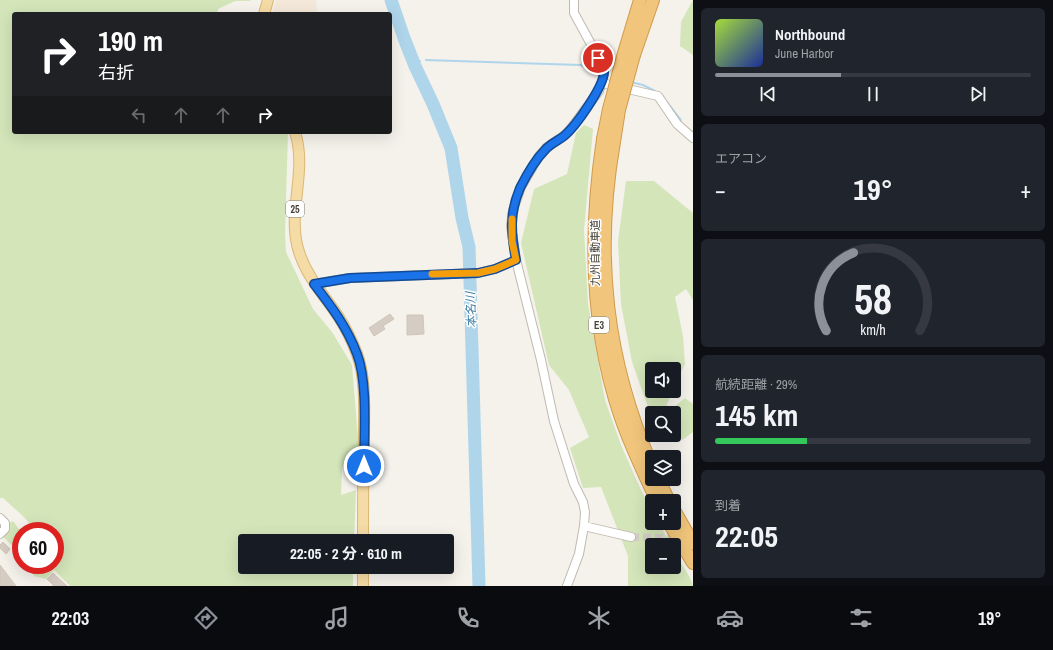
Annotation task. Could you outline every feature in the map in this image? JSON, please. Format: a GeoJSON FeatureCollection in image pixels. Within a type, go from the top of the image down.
{"type":"FeatureCollection","features":[{"type":"Feature","properties":{"kind":"highway","name":"九州自動車道"},"geometry":{"type":"LineString","coordinates":[[640,0],[619,110],[608,141],[596,194],[594,229],[595,291],[604,356],[621,417],[631,445],[654,494]]}},
{"type":"Feature","properties":{"kind":"highway","name":"九州自動車道"},"geometry":{"type":"LineString","coordinates":[[629,54],[653,0]]}},
{"type":"Feature","properties":{"kind":"highway","name":"九州自動車道"},"geometry":{"type":"LineString","coordinates":[[608,141],[604,229],[606,284],[610,325],[622,382],[631,414],[646,450]]}},
{"type":"Feature","properties":{"kind":"highway"},"geometry":{"type":"LineString","coordinates":[[681,522],[693,543]]}},
{"type":"Feature","properties":{"kind":"highway"},"geometry":{"type":"LineString","coordinates":[[673,530],[693,563]]}},
{"type":"Feature","properties":{"kind":"main road"},"geometry":{"type":"LineString","coordinates":[[265,12],[268,0]]}},
{"type":"Feature","properties":{"kind":"main road","name":"25"},"geometry":{"type":"LineString","coordinates":[[296,134],[300,158],[300,172],[295,207],[295,236],[298,252],[314,284],[347,332],[358,355],[361,368],[364,405],[363,534]]}},
{"type":"Feature","properties":{"kind":"main road"},"geometry":{"type":"LineString","coordinates":[[363,574],[363,586]]}},
{"type":"Feature","properties":{"kind":"street"},"geometry":{"type":"LineString","coordinates":[[567,586],[579,554],[584,526],[583,502],[574,484],[554,421],[541,360],[516,260],[511,226],[513,210],[521,187],[539,156],[546,148],[565,135],[572,127],[599,91],[602,83],[604,68],[574,13],[574,0]]}},
{"type":"Feature","properties":{"kind":"street"},"geometry":{"type":"LineString","coordinates":[[602,83],[658,96],[677,124],[693,138]]}},
{"type":"Feature","properties":{"kind":"street"},"geometry":{"type":"LineString","coordinates":[[314,284],[350,278],[478,273],[495,269],[516,260]]}},
{"type":"Feature","properties":{"kind":"street"},"geometry":{"type":"LineString","coordinates":[[0,518],[5,523],[5,529],[0,534]]}},
{"type":"Feature","properties":{"kind":"street"},"geometry":{"type":"LineString","coordinates":[[584,526],[631,537]]}},
{"type":"Feature","properties":{"kind":"shaded area"},"geometry":{"type":"Polygon","coordinates":[[[276,0],[316,0],[317,12],[273,12],[276,0]]]}},
{"type":"Feature","properties":{"kind":"green space"},"geometry":{"type":"Polygon","coordinates":[[[0,0],[251,0],[235,1],[218,9],[217,12],[12,12],[12,134],[288,134],[285,233],[286,252],[313,309],[332,332],[352,365],[359,450],[349,452],[342,469],[341,495],[356,490],[354,534],[238,534],[238,574],[353,574],[353,586],[70,586],[58,574],[64,574],[64,522],[28,522],[3,498],[0,498],[0,0]]]}},
{"type":"Feature","properties":{"kind":"green space"},"geometry":{"type":"Polygon","coordinates":[[[693,0],[693,55],[680,46],[681,22],[693,0]]]}},
{"type":"Feature","properties":{"kind":"green space"},"geometry":{"type":"Polygon","coordinates":[[[584,125],[593,129],[584,230],[588,304],[605,400],[621,445],[645,498],[645,530],[663,530],[667,538],[645,538],[645,574],[681,574],[681,562],[693,586],[628,586],[628,556],[601,487],[583,488],[570,448],[589,437],[569,390],[549,365],[521,243],[534,189],[567,174],[576,133],[584,125]]]}},
{"type":"Feature","properties":{"kind":"green space"},"geometry":{"type":"Polygon","coordinates":[[[626,181],[654,181],[693,213],[693,300],[686,289],[675,297],[683,336],[685,364],[681,373],[681,362],[645,362],[645,398],[670,398],[666,406],[648,406],[632,362],[621,304],[618,241],[626,181]]]}},
{"type":"Feature","properties":{"kind":"green space"},"geometry":{"type":"Polygon","coordinates":[[[685,398],[693,404],[693,432],[682,440],[681,406],[675,406],[685,398]]]}},
{"type":"Feature","properties":{"kind":"green space"},"geometry":{"type":"Polygon","coordinates":[[[13,521],[14,522],[12,522],[12,545],[1,535],[9,523],[13,521]]]}},
{"type":"Feature","properties":{"kind":"green space"},"geometry":{"type":"Polygon","coordinates":[[[33,574],[50,574],[46,579],[34,576],[33,574]]]}},
{"type":"Feature","properties":{"kind":"building"},"geometry":{"type":"Polygon","coordinates":[[[390,314],[394,319],[383,326],[385,329],[374,336],[369,328],[390,314]]]}},
{"type":"Feature","properties":{"kind":"building"},"geometry":{"type":"Polygon","coordinates":[[[407,315],[423,315],[424,334],[407,335],[407,315]]]}},
{"type":"Feature","properties":{"kind":"building"},"geometry":{"type":"Polygon","coordinates":[[[3,542],[10,549],[6,554],[0,548],[0,545],[3,542]]]}},
{"type":"Feature","properties":{"kind":"building"},"geometry":{"type":"Polygon","coordinates":[[[0,565],[16,586],[0,586],[0,565]]]}},
{"type":"Feature","properties":{"kind":"building"},"geometry":{"type":"Polygon","coordinates":[[[54,574],[67,586],[54,586],[47,579],[54,574]]]}},
{"type":"Feature","properties":{"kind":"waterway","name":"本名川"},"geometry":{"type":"LineString","coordinates":[[391,0],[415,66],[433,104],[451,148],[462,218],[469,247],[479,586]]}},
{"type":"Feature","properties":{"kind":"waterway"},"geometry":{"type":"LineString","coordinates":[[426,60],[581,65],[596,71]]}},
{"type":"Feature","properties":{"kind":"waterway","name":"本名川"},"geometry":{"type":"LineString","coordinates":[[413,62],[420,61]]}},
{"type":"Feature","properties":{"kind":"waterway"},"geometry":{"type":"LineString","coordinates":[[631,82],[643,85],[655,91]]}},
{"type":"Feature","properties":{"kind":"waterway"},"geometry":{"type":"LineString","coordinates":[[667,102],[681,120]]}},
{"type":"Feature","properties":{"kind":"tunnel"},"geometry":{"type":"LineString","coordinates":[[631,537],[682,539]]}},
{"type":"Feature","properties":{"kind":"slow traffic"},"geometry":{"type":"LineString","coordinates":[[432,274],[478,273],[495,269],[516,260],[512,241],[512,219]]}},
{"type":"Feature","properties":{"kind":"route"},"geometry":{"type":"LineString","coordinates":[[364,466],[364,405],[361,368],[358,355],[338,317],[314,284],[350,278],[478,273],[495,269],[516,260],[511,226],[516,199],[521,187],[539,156],[546,148],[565,135],[599,91],[602,83],[604,68],[598,58]]}}]}
